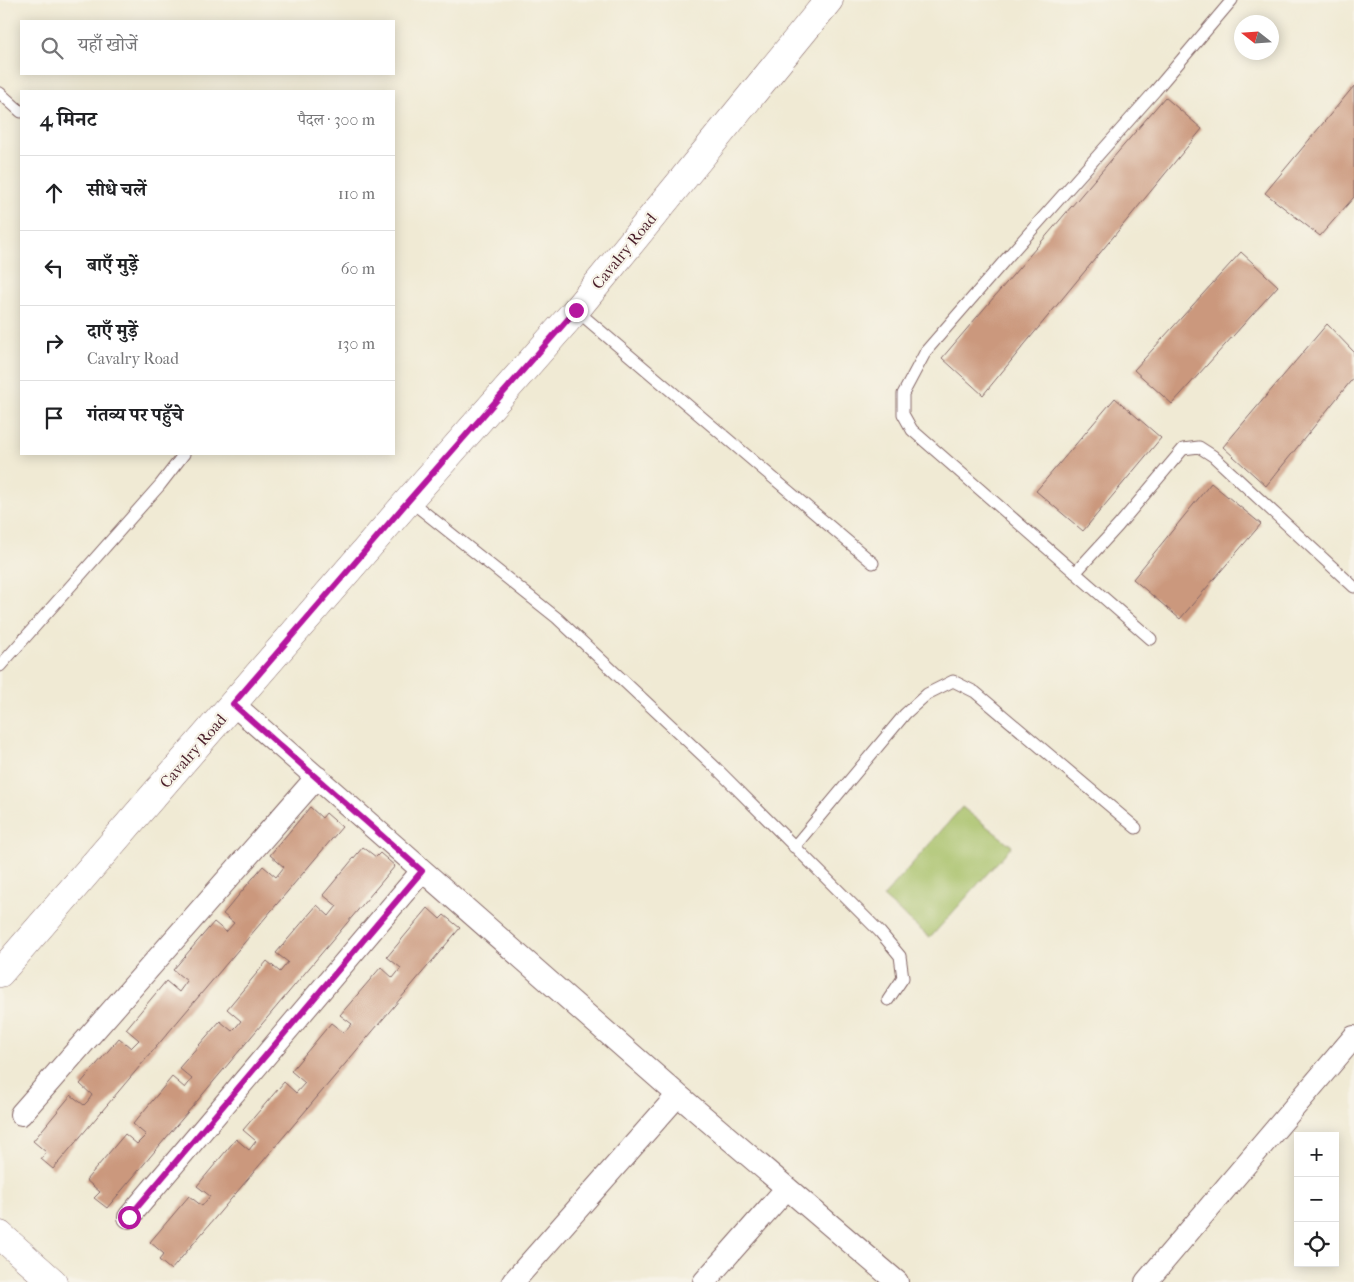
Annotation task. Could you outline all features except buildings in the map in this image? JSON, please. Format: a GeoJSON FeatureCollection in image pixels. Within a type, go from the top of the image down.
{"type":"FeatureCollection","features":[{"type":"Feature","properties":{"kind":"street","name":"Cavalry Road"},"geometry":{"type":"LineString","coordinates":[[0,973],[576,310],[829,0]]}},
{"type":"Feature","properties":{"kind":"street"},"geometry":{"type":"LineString","coordinates":[[233,704],[678,1095],[897,1282]]}},
{"type":"Feature","properties":{"kind":"street"},"geometry":{"type":"LineString","coordinates":[[21,1114],[316,777]]}},
{"type":"Feature","properties":{"kind":"street"},"geometry":{"type":"LineString","coordinates":[[129,1217],[422,871]]}},
{"type":"Feature","properties":{"kind":"street"},"geometry":{"type":"LineString","coordinates":[[1146,1282],[1354,1037]]}},
{"type":"Feature","properties":{"kind":"street"},"geometry":{"type":"LineString","coordinates":[[513,1282],[678,1095]]}},
{"type":"Feature","properties":{"kind":"street"},"geometry":{"type":"LineString","coordinates":[[704,1282],[787,1188]]}},
{"type":"Feature","properties":{"kind":"street"},"geometry":{"type":"LineString","coordinates":[[0,1235],[53,1282]]}},
{"type":"Feature","properties":{"kind":"lane"},"geometry":{"type":"LineString","coordinates":[[1151,639],[912,430],[903,414],[902,394],[926,351],[1156,91],[1232,0]]}},
{"type":"Feature","properties":{"kind":"lane"},"geometry":{"type":"LineString","coordinates":[[0,93],[20,111]]}},
{"type":"Feature","properties":{"kind":"lane"},"geometry":{"type":"LineString","coordinates":[[576,310],[873,562]]}},
{"type":"Feature","properties":{"kind":"lane"},"geometry":{"type":"LineString","coordinates":[[1075,573],[1118,526],[1183,449],[1199,447],[1213,456],[1354,587]]}},
{"type":"Feature","properties":{"kind":"lane"},"geometry":{"type":"LineString","coordinates":[[0,666],[160,485],[183,455]]}},
{"type":"Feature","properties":{"kind":"lane"},"geometry":{"type":"LineString","coordinates":[[409,500],[557,618],[716,768],[880,932],[900,956],[904,978],[888,1000]]}},
{"type":"Feature","properties":{"kind":"lane"},"geometry":{"type":"LineString","coordinates":[[794,847],[905,714],[927,694],[953,681],[975,692],[1136,828]]}},
{"type":"Feature","properties":{"kind":"green space"},"geometry":{"type":"Polygon","coordinates":[[[962,807],[1012,846],[930,938],[883,897],[962,807]]]}},
{"type":"Feature","properties":{"kind":"route"},"geometry":{"type":"LineString","coordinates":[[129,1217],[422,871],[233,704],[576,310]]}}]}
